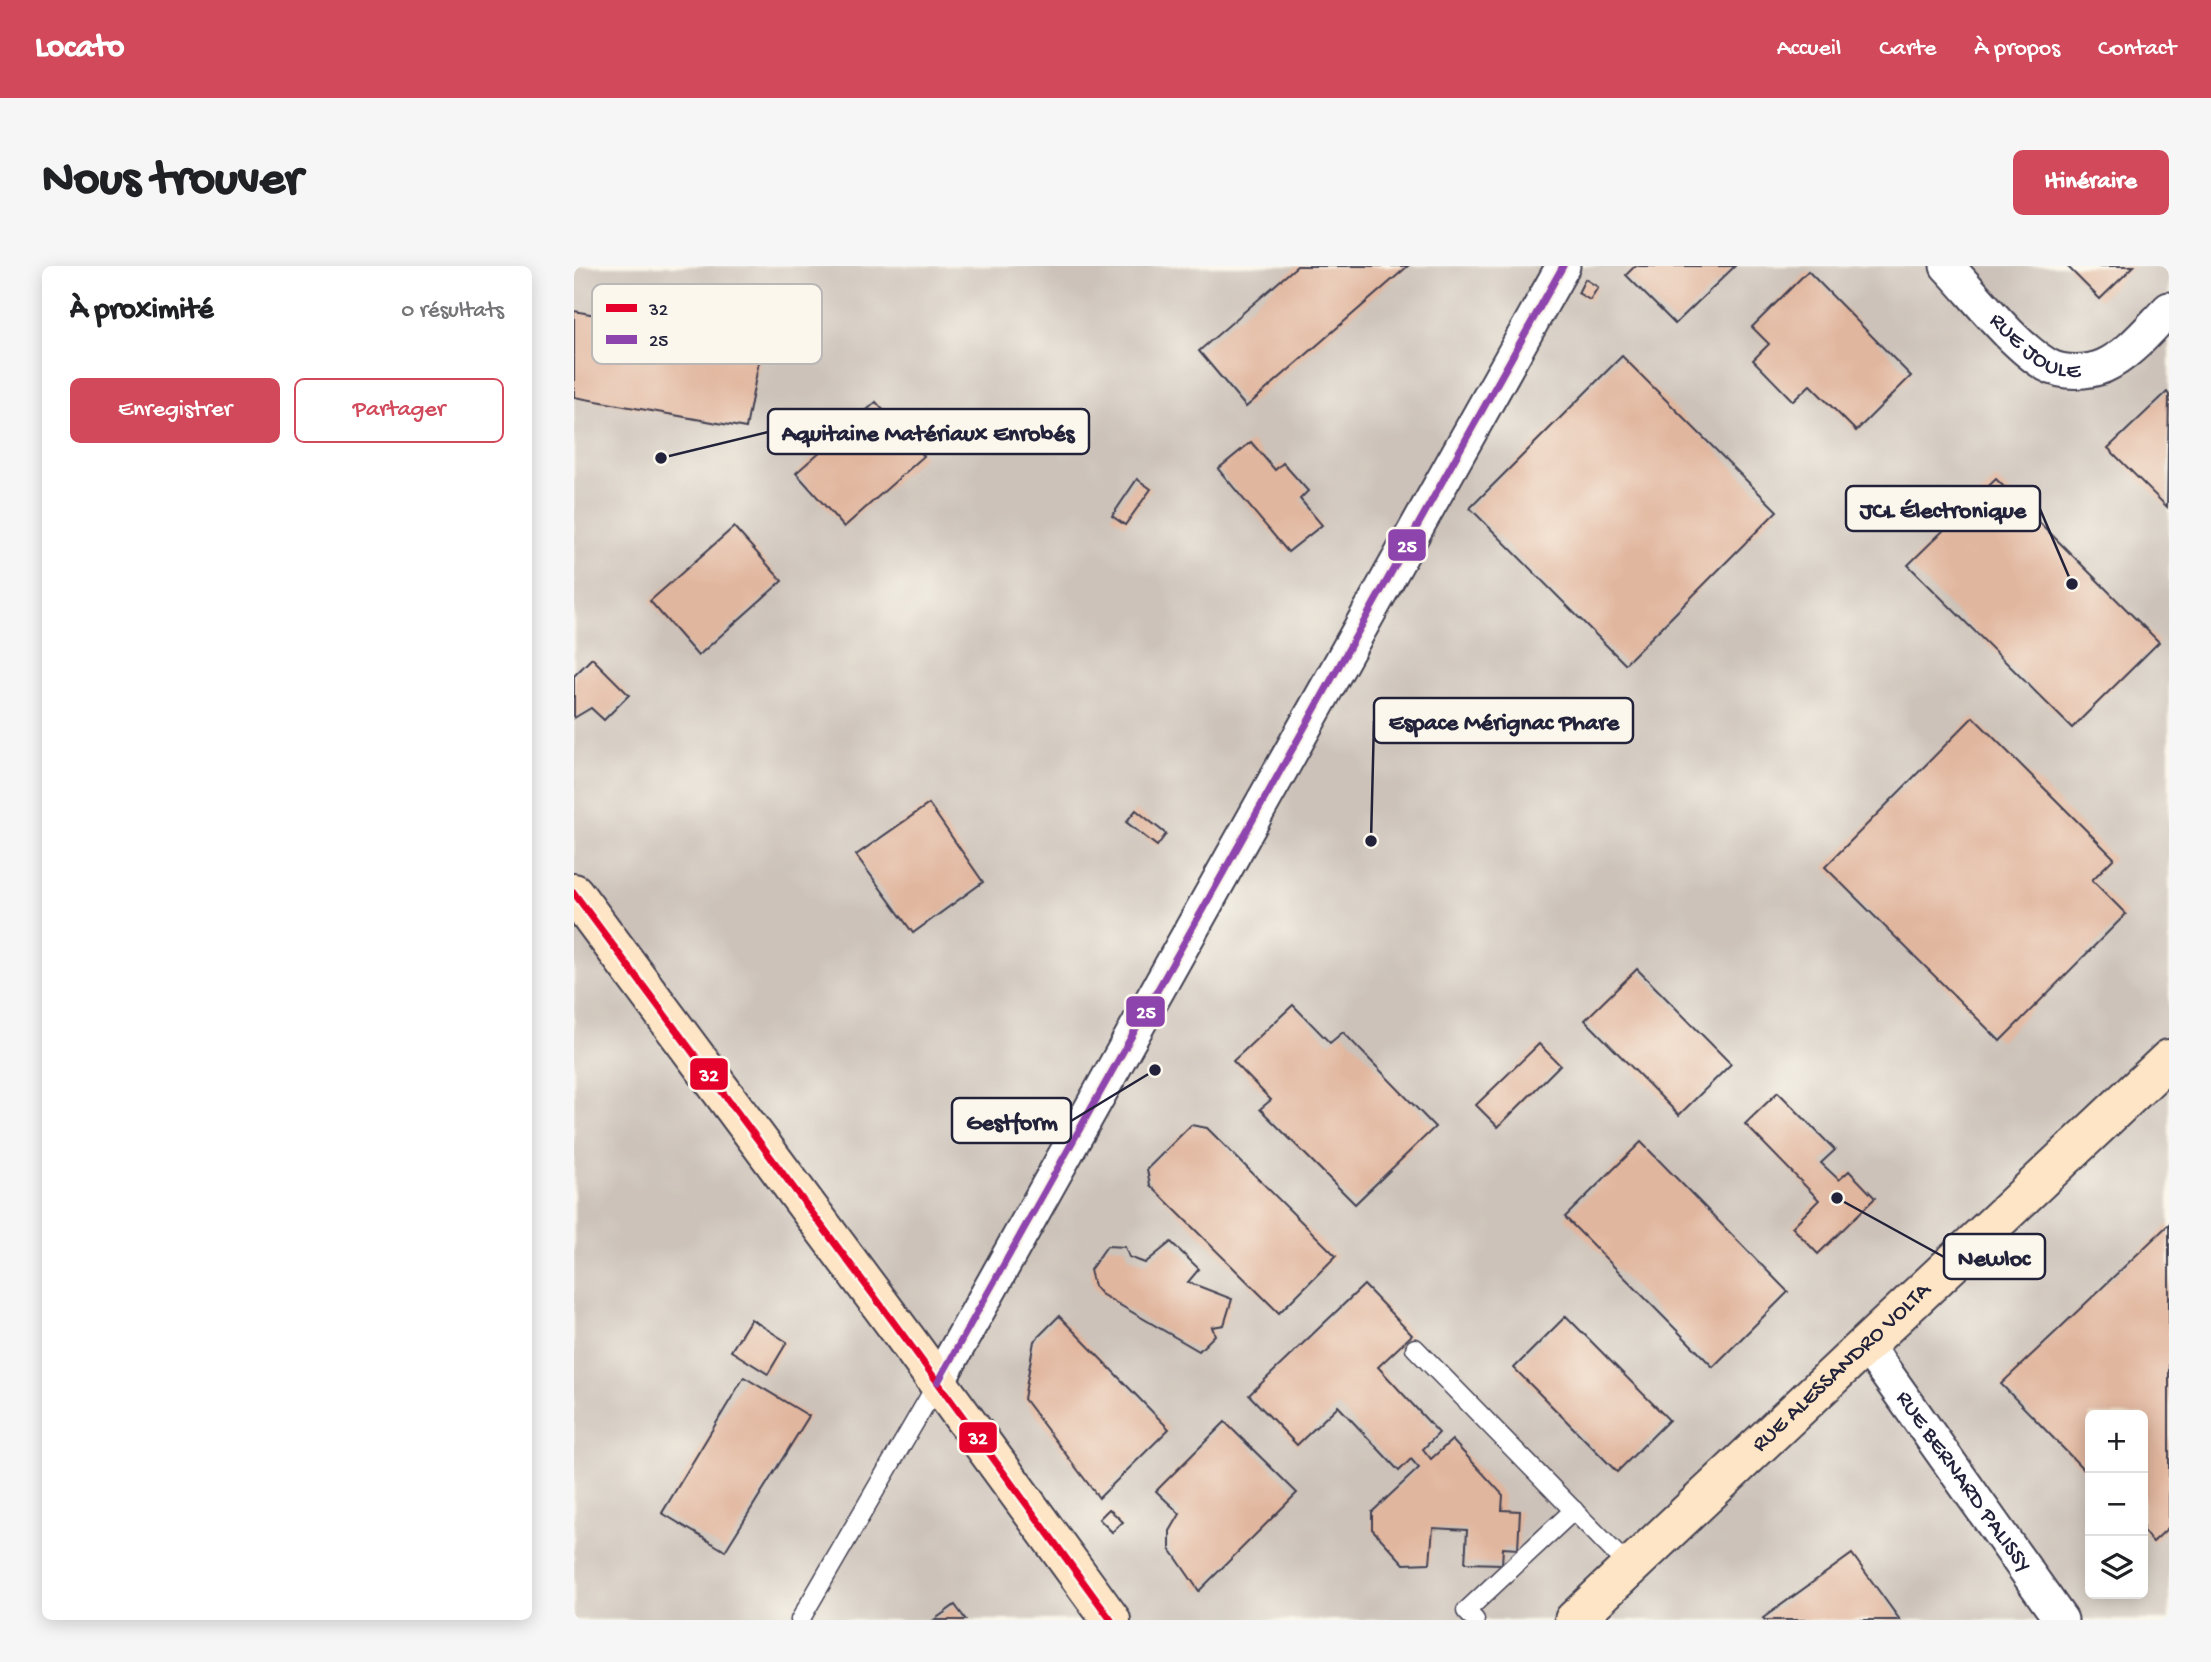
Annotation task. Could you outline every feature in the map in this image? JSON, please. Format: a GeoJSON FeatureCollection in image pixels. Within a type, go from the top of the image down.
{"type":"FeatureCollection","features":[{"type":"Feature","properties":{"kind":"street"},"geometry":{"type":"LineString","coordinates":[[938,1382],[1563,266]]}},
{"type":"Feature","properties":{"kind":"street","name":"RUE JOULE"},"geometry":{"type":"LineString","coordinates":[[1947,266],[2023,345],[2047,365],[2066,371],[2083,371],[2104,366],[2123,353],[2169,309]]}},
{"type":"Feature","properties":{"kind":"street"},"geometry":{"type":"LineString","coordinates":[[574,893],[938,1382],[1111,1620]]}},
{"type":"Feature","properties":{"kind":"street","name":"RUE ALESSANDRO VOLTA"},"geometry":{"type":"LineString","coordinates":[[1574,1620],[2169,1059]]}},
{"type":"Feature","properties":{"kind":"street","name":"RUE BERNARD PALISSY"},"geometry":{"type":"LineString","coordinates":[[1866,1345],[2061,1620]]}},
{"type":"Feature","properties":{"kind":"lane"},"geometry":{"type":"LineString","coordinates":[[1415,1348],[1630,1568]]}},
{"type":"Feature","properties":{"kind":"lane"},"geometry":{"type":"LineString","coordinates":[[800,1620],[938,1382]]}},
{"type":"Feature","properties":{"kind":"lane"},"geometry":{"type":"LineString","coordinates":[[1475,1620],[1466,1611],[1574,1510]]}},
{"type":"Feature","properties":{"kind":"shaded area"},"geometry":{"type":"Polygon","coordinates":[[[574,266],[2169,266],[2169,1620],[574,1620],[574,266]]]}},
{"type":"Feature","properties":{"kind":"building"},"geometry":{"type":"Polygon","coordinates":[[[1297,266],[1408,266],[1246,407],[1199,351],[1297,266]]]}},
{"type":"Feature","properties":{"kind":"building"},"geometry":{"type":"Polygon","coordinates":[[[1635,266],[1735,266],[1675,324],[1626,275],[1635,266]]]}},
{"type":"Feature","properties":{"kind":"building"},"geometry":{"type":"Polygon","coordinates":[[[2067,266],[2134,266],[2100,299],[2067,266]]]}},
{"type":"Feature","properties":{"kind":"building"},"geometry":{"type":"Polygon","coordinates":[[[1808,271],[1911,376],[1856,431],[1810,385],[1793,401],[1753,360],[1769,344],[1752,327],[1808,271]]]}},
{"type":"Feature","properties":{"kind":"building"},"geometry":{"type":"Polygon","coordinates":[[[1585,279],[1598,287],[1590,300],[1578,293],[1585,279]]]}},
{"type":"Feature","properties":{"kind":"building"},"geometry":{"type":"Polygon","coordinates":[[[574,311],[592,314],[592,364],[758,364],[746,428],[574,397],[574,311]]]}},
{"type":"Feature","properties":{"kind":"building"},"geometry":{"type":"Polygon","coordinates":[[[1622,356],[1777,511],[1625,664],[1470,508],[1622,356]]]}},
{"type":"Feature","properties":{"kind":"building"},"geometry":{"type":"Polygon","coordinates":[[[2167,392],[2169,395],[2167,507],[2108,448],[2167,392]]]}},
{"type":"Feature","properties":{"kind":"building"},"geometry":{"type":"Polygon","coordinates":[[[876,402],[924,456],[844,527],[796,473],[876,402]]]}},
{"type":"Feature","properties":{"kind":"building"},"geometry":{"type":"Polygon","coordinates":[[[1251,442],[1275,470],[1283,463],[1308,491],[1300,499],[1322,525],[1288,552],[1218,469],[1251,442]]]}},
{"type":"Feature","properties":{"kind":"building"},"geometry":{"type":"Polygon","coordinates":[[[1137,479],[1151,489],[1125,525],[1112,516],[1137,479]]]}},
{"type":"Feature","properties":{"kind":"building"},"geometry":{"type":"Polygon","coordinates":[[[1996,479],[2159,642],[2072,728],[1908,565],[1996,479]]]}},
{"type":"Feature","properties":{"kind":"building"},"geometry":{"type":"Polygon","coordinates":[[[734,527],[782,581],[698,656],[650,601],[734,527]]]}},
{"type":"Feature","properties":{"kind":"building"},"geometry":{"type":"Polygon","coordinates":[[[592,658],[629,695],[604,720],[591,708],[574,718],[574,676],[592,658]]]}},
{"type":"Feature","properties":{"kind":"building"},"geometry":{"type":"Polygon","coordinates":[[[1973,717],[2114,858],[2092,880],[2126,914],[2000,1041],[1825,867],[1973,717]]]}},
{"type":"Feature","properties":{"kind":"building"},"geometry":{"type":"Polygon","coordinates":[[[929,804],[983,882],[913,933],[856,855],[929,804]]]}},
{"type":"Feature","properties":{"kind":"building"},"geometry":{"type":"Polygon","coordinates":[[[1136,810],[1166,834],[1157,846],[1126,822],[1136,810]]]}},
{"type":"Feature","properties":{"kind":"building"},"geometry":{"type":"Polygon","coordinates":[[[1637,969],[1731,1064],[1679,1115],[1585,1020],[1637,969]]]}},
{"type":"Feature","properties":{"kind":"building"},"geometry":{"type":"Polygon","coordinates":[[[1293,1005],[1330,1043],[1343,1032],[1435,1127],[1355,1204],[1260,1109],[1271,1100],[1233,1061],[1293,1005]]]}},
{"type":"Feature","properties":{"kind":"building"},"geometry":{"type":"Polygon","coordinates":[[[1539,1044],[1560,1065],[1498,1127],[1476,1105],[1539,1044]]]}},
{"type":"Feature","properties":{"kind":"building"},"geometry":{"type":"Polygon","coordinates":[[[1778,1092],[1835,1150],[1821,1163],[1839,1180],[1849,1171],[1875,1198],[1818,1254],[1792,1227],[1819,1200],[1745,1124],[1778,1092]]]}},
{"type":"Feature","properties":{"kind":"building"},"geometry":{"type":"Polygon","coordinates":[[[1191,1125],[1207,1128],[1336,1256],[1279,1313],[1150,1185],[1147,1169],[1191,1125]]]}},
{"type":"Feature","properties":{"kind":"building"},"geometry":{"type":"Polygon","coordinates":[[[1641,1142],[1788,1292],[1713,1367],[1565,1217],[1641,1142]]]}},
{"type":"Feature","properties":{"kind":"building"},"geometry":{"type":"Polygon","coordinates":[[[2169,1224],[2169,1527],[2153,1542],[2148,1536],[2148,1410],[2085,1410],[2085,1471],[2001,1384],[2169,1224]]]}},
{"type":"Feature","properties":{"kind":"building"},"geometry":{"type":"Polygon","coordinates":[[[1171,1242],[1199,1269],[1188,1282],[1232,1299],[1224,1325],[1212,1327],[1215,1335],[1199,1351],[1101,1294],[1094,1286],[1090,1270],[1107,1246],[1125,1247],[1129,1257],[1145,1263],[1171,1242]]]}},
{"type":"Feature","properties":{"kind":"building"},"geometry":{"type":"Polygon","coordinates":[[[1364,1285],[1412,1335],[1378,1367],[1439,1433],[1423,1449],[1431,1459],[1452,1440],[1503,1495],[1502,1510],[1520,1511],[1518,1549],[1503,1548],[1502,1564],[1465,1563],[1467,1530],[1433,1528],[1430,1563],[1404,1564],[1372,1529],[1372,1512],[1419,1468],[1411,1459],[1399,1471],[1338,1406],[1297,1445],[1249,1395],[1364,1285]]]}},
{"type":"Feature","properties":{"kind":"building"},"geometry":{"type":"Polygon","coordinates":[[[1059,1316],[1169,1429],[1099,1498],[1024,1399],[1034,1341],[1059,1316]]]}},
{"type":"Feature","properties":{"kind":"building"},"geometry":{"type":"Polygon","coordinates":[[[1566,1316],[1669,1420],[1617,1472],[1514,1368],[1566,1316]]]}},
{"type":"Feature","properties":{"kind":"building"},"geometry":{"type":"Polygon","coordinates":[[[751,1319],[787,1342],[768,1374],[731,1351],[751,1319]]]}},
{"type":"Feature","properties":{"kind":"building"},"geometry":{"type":"Polygon","coordinates":[[[744,1377],[809,1416],[725,1551],[662,1513],[744,1377]]]}},
{"type":"Feature","properties":{"kind":"building"},"geometry":{"type":"Polygon","coordinates":[[[1225,1422],[1297,1493],[1199,1591],[1170,1549],[1170,1531],[1180,1514],[1156,1491],[1225,1422]]]}},
{"type":"Feature","properties":{"kind":"building"},"geometry":{"type":"Polygon","coordinates":[[[1109,1509],[1123,1522],[1112,1532],[1099,1519],[1109,1509]]]}},
{"type":"Feature","properties":{"kind":"building"},"geometry":{"type":"Polygon","coordinates":[[[1852,1554],[1900,1620],[1763,1618],[1852,1554]]]}},
{"type":"Feature","properties":{"kind":"building"},"geometry":{"type":"Polygon","coordinates":[[[955,1605],[966,1620],[934,1620],[955,1605]]]}},
{"type":"Feature","properties":{"kind":"transit line","name":"25"},"geometry":{"type":"LineString","coordinates":[[938,1382],[1563,266]]}},
{"type":"Feature","properties":{"kind":"transit line","name":"32"},"geometry":{"type":"LineString","coordinates":[[574,893],[1111,1620]]}},
{"type":"Feature","properties":{"kind":"place","name":"Aquitaine Matériaux Enrobés"},"geometry":{"type":"Point","coordinates":[661,458]}},
{"type":"Feature","properties":{"kind":"place","name":"JCL Électronique"},"geometry":{"type":"Point","coordinates":[2072,584]}},
{"type":"Feature","properties":{"kind":"place","name":"Espace Mérignac Phare"},"geometry":{"type":"Point","coordinates":[1371,841]}},
{"type":"Feature","properties":{"kind":"place","name":"Gestform"},"geometry":{"type":"Point","coordinates":[1155,1070]}},
{"type":"Feature","properties":{"kind":"place","name":"Newloc"},"geometry":{"type":"Point","coordinates":[1837,1198]}}]}
